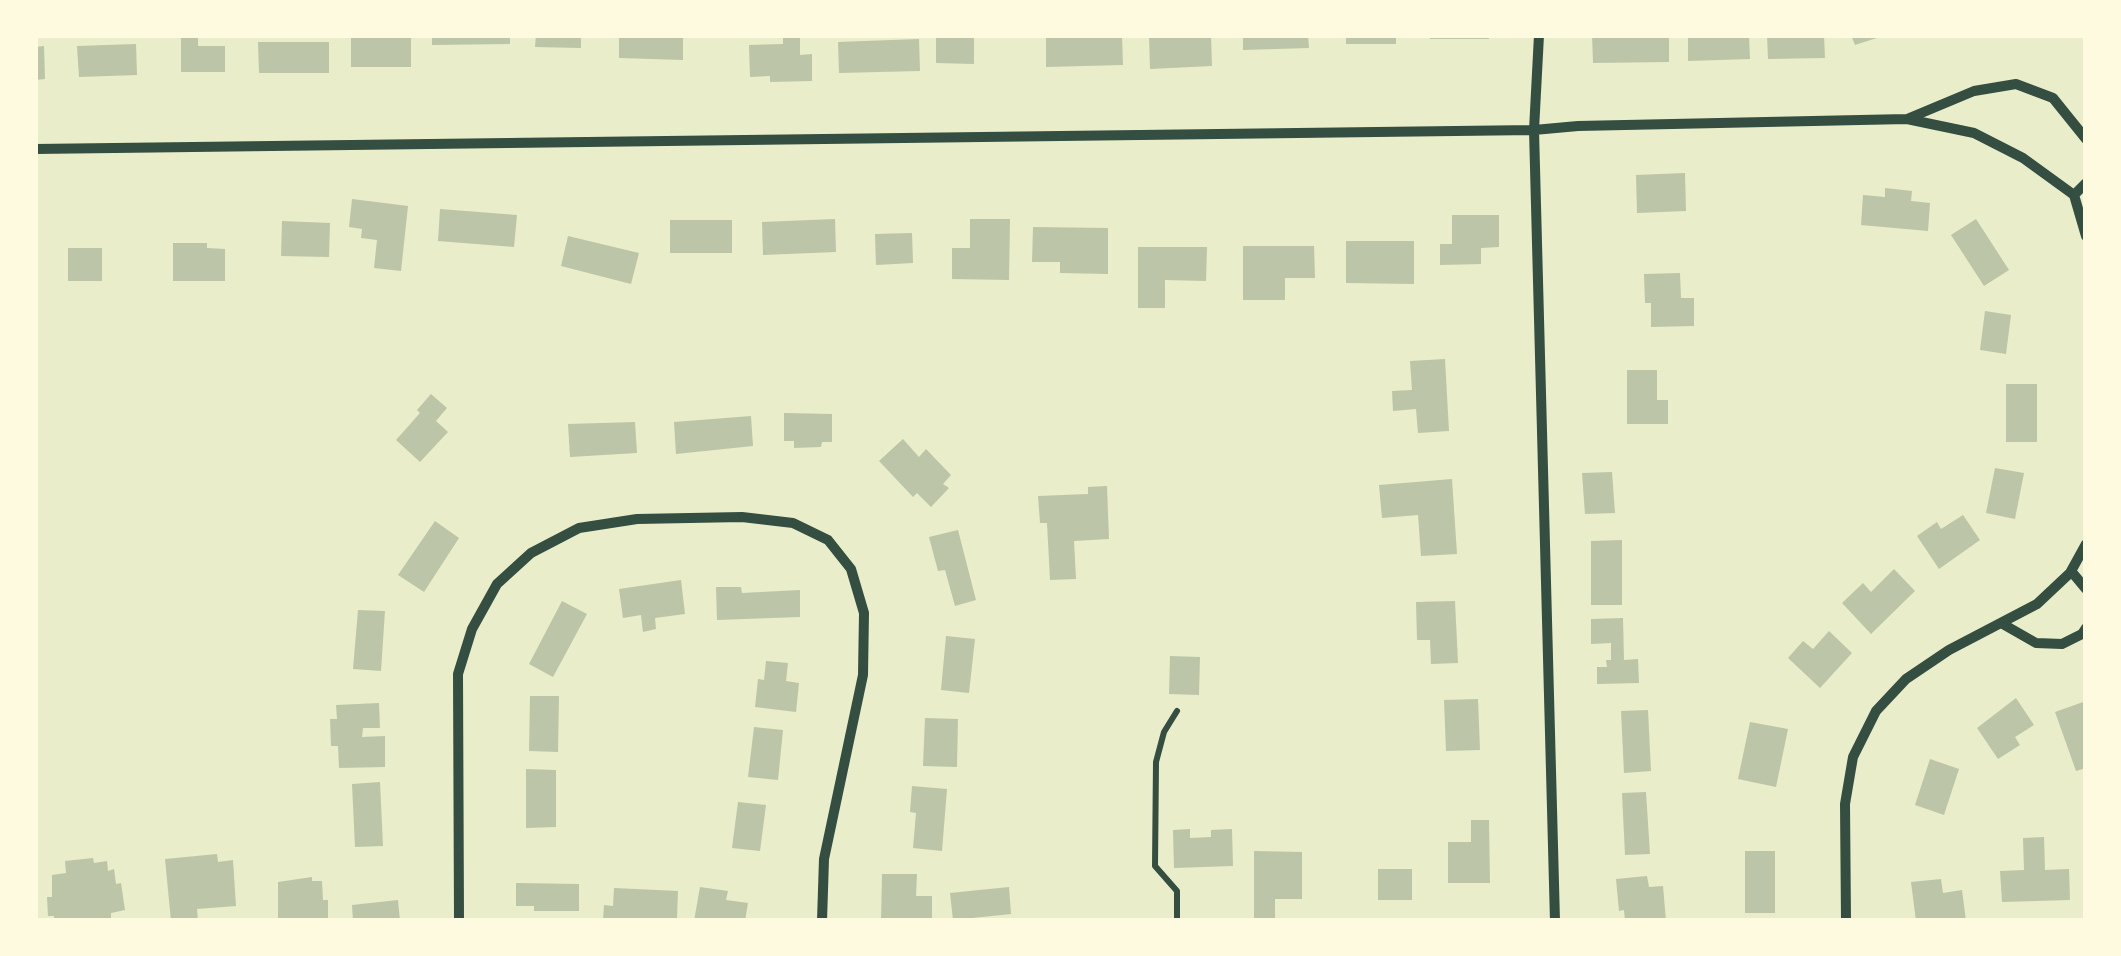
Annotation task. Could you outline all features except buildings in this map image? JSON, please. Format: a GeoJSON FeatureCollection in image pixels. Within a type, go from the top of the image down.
{"type":"FeatureCollection","features":[{"type":"Feature","properties":{"kind":"street"},"geometry":{"type":"LineString","coordinates":[[1540,35],[1534,130],[1555,921]]}},
{"type":"Feature","properties":{"kind":"street"},"geometry":{"type":"LineString","coordinates":[[1907,119],[1974,92],[2016,84],[2053,98],[2086,139]]}},
{"type":"Feature","properties":{"kind":"street"},"geometry":{"type":"LineString","coordinates":[[35,149],[1534,130],[1907,119],[1974,133],[2023,158],[2074,196],[2086,236]]}},
{"type":"Feature","properties":{"kind":"street"},"geometry":{"type":"LineString","coordinates":[[2074,196],[2086,184]]}},
{"type":"Feature","properties":{"kind":"street"},"geometry":{"type":"LineString","coordinates":[[459,921],[458,674],[472,629],[497,584],[531,553],[579,528],[637,519],[742,517],[793,523],[828,540],[851,570],[864,612],[864,675],[824,860],[822,921]]}},
{"type":"Feature","properties":{"kind":"street"},"geometry":{"type":"LineString","coordinates":[[1846,921],[1845,804],[1853,757],[1876,711],[1906,679],[1948,650],[2038,604],[2071,571],[2086,544]]}},
{"type":"Feature","properties":{"kind":"street"},"geometry":{"type":"LineString","coordinates":[[2071,571],[2086,589]]}},
{"type":"Feature","properties":{"kind":"street"},"geometry":{"type":"LineString","coordinates":[[2001,623],[2036,643],[2062,644],[2086,628]]}},
{"type":"Feature","properties":{"kind":"lane"},"geometry":{"type":"LineString","coordinates":[[1176,711],[1164,732],[1156,762],[1155,866],[1177,891],[1177,921]]}}]}
